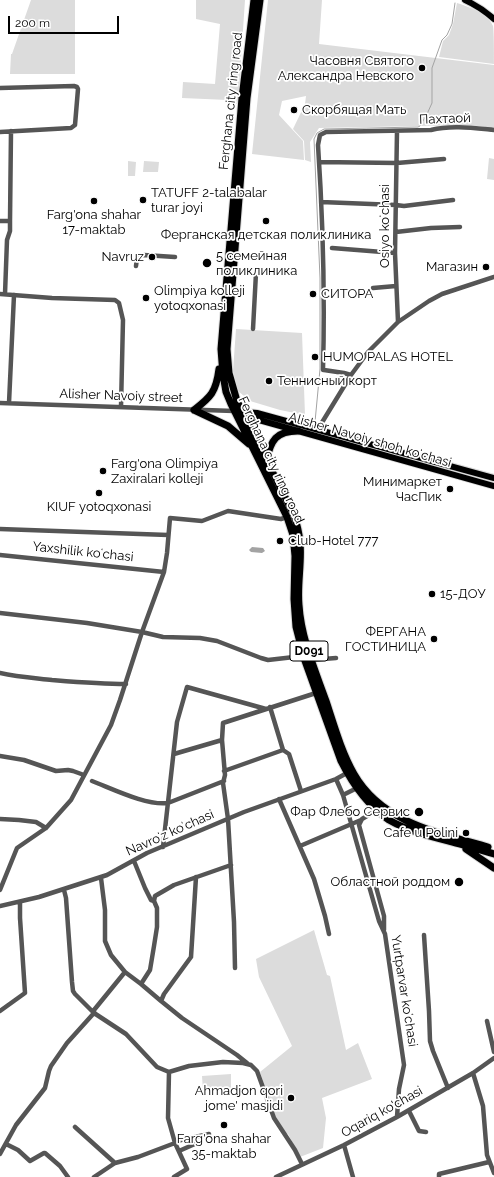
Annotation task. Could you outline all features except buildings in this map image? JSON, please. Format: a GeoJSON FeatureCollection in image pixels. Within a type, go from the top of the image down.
{"type":"FeatureCollection","features":[{"type":"Feature","properties":{"kind":"highway","name":"Ferghana city ring road"},"geometry":{"type":"LineString","coordinates":[[254,0],[242,98],[221,349],[226,392],[266,461],[294,515],[298,528],[301,556],[299,604],[302,629],[311,660],[346,758],[362,791],[392,813],[421,828],[494,849]]}},
{"type":"Feature","properties":{"kind":"highway","name":"Ferghana city ring road"},"geometry":{"type":"LineString","coordinates":[[260,0],[247,98],[227,349],[229,373],[238,412],[287,517],[293,535],[295,556],[294,599],[296,627],[303,656],[341,761],[347,773],[376,810],[388,819],[419,834],[494,854]]}},
{"type":"Feature","properties":{"kind":"highway"},"geometry":{"type":"LineString","coordinates":[[221,349],[218,377],[214,392],[194,410],[228,426],[254,449]]}},
{"type":"Feature","properties":{"kind":"highway"},"geometry":{"type":"LineString","coordinates":[[266,461],[269,448],[276,438],[287,431],[298,431]]}},
{"type":"Feature","properties":{"kind":"highway","name":"D091"},"geometry":{"type":"LineString","coordinates":[[460,844],[494,868]]}},
{"type":"Feature","properties":{"kind":"main road"},"geometry":{"type":"LineString","coordinates":[[465,0],[486,12],[494,19]]}},
{"type":"Feature","properties":{"kind":"main road"},"geometry":{"type":"LineString","coordinates":[[238,412],[257,413],[494,478]]}},
{"type":"Feature","properties":{"kind":"main road","name":"Alisher Navoiy shoh koʻchasi"},"geometry":{"type":"LineString","coordinates":[[238,412],[259,420],[494,486]]}},
{"type":"Feature","properties":{"kind":"street"},"geometry":{"type":"LineString","coordinates":[[0,88],[74,86],[78,89],[74,127],[0,132]]}},
{"type":"Feature","properties":{"kind":"street","name":"Пахтаой"},"geometry":{"type":"LineString","coordinates":[[319,162],[318,142],[320,135],[326,132],[431,130],[442,127],[494,130]]}},
{"type":"Feature","properties":{"kind":"street"},"geometry":{"type":"LineString","coordinates":[[11,131],[10,231],[7,240],[3,294],[115,300],[119,303],[122,320],[121,407]]}},
{"type":"Feature","properties":{"kind":"street","name":"Osiyo koʻchasi"},"geometry":{"type":"LineString","coordinates":[[397,131],[395,253],[398,322]]}},
{"type":"Feature","properties":{"kind":"street"},"geometry":{"type":"LineString","coordinates":[[351,376],[344,373],[323,370],[324,285],[319,162],[410,163],[444,159]]}},
{"type":"Feature","properties":{"kind":"street"},"geometry":{"type":"LineString","coordinates":[[321,202],[404,206],[453,200]]}},
{"type":"Feature","properties":{"kind":"street"},"geometry":{"type":"LineString","coordinates":[[0,221],[10,222]]}},
{"type":"Feature","properties":{"kind":"street"},"geometry":{"type":"LineString","coordinates":[[396,232],[431,228],[460,227]]}},
{"type":"Feature","properties":{"kind":"street"},"geometry":{"type":"LineString","coordinates":[[332,248],[395,253]]}},
{"type":"Feature","properties":{"kind":"street"},"geometry":{"type":"LineString","coordinates":[[136,266],[137,258],[144,256],[175,257]]}},
{"type":"Feature","properties":{"kind":"street"},"geometry":{"type":"LineString","coordinates":[[253,329],[256,272]]}},
{"type":"Feature","properties":{"kind":"street"},"geometry":{"type":"LineString","coordinates":[[318,429],[368,352],[398,322],[442,294],[494,277]]}},
{"type":"Feature","properties":{"kind":"street"},"geometry":{"type":"LineString","coordinates":[[373,288],[396,286]]}},
{"type":"Feature","properties":{"kind":"street"},"geometry":{"type":"LineString","coordinates":[[9,403],[14,295]]}},
{"type":"Feature","properties":{"kind":"street","name":"Alisher Navoiy street"},"geometry":{"type":"LineString","coordinates":[[0,403],[171,408],[238,412]]}},
{"type":"Feature","properties":{"kind":"street"},"geometry":{"type":"LineString","coordinates":[[0,890],[17,848],[46,828],[70,800],[111,725],[164,572],[170,518],[202,521],[228,511],[281,519],[287,517]]}},
{"type":"Feature","properties":{"kind":"street"},"geometry":{"type":"LineString","coordinates":[[0,529],[168,535]]}},
{"type":"Feature","properties":{"kind":"street","name":"Yaxshilik koʻchasi"},"geometry":{"type":"LineString","coordinates":[[0,555],[164,572]]}},
{"type":"Feature","properties":{"kind":"street"},"geometry":{"type":"LineString","coordinates":[[0,613],[87,623],[163,637],[200,638],[217,641],[268,660],[303,656]]}},
{"type":"Feature","properties":{"kind":"street"},"geometry":{"type":"LineString","coordinates":[[311,660],[336,658]]}},
{"type":"Feature","properties":{"kind":"street"},"geometry":{"type":"LineString","coordinates":[[0,673],[33,679],[85,683],[126,684]]}},
{"type":"Feature","properties":{"kind":"street"},"geometry":{"type":"LineString","coordinates":[[163,847],[177,722],[187,687],[268,708]]}},
{"type":"Feature","properties":{"kind":"street"},"geometry":{"type":"LineString","coordinates":[[235,968],[231,865],[224,781],[222,740],[223,723],[316,693]]}},
{"type":"Feature","properties":{"kind":"street"},"geometry":{"type":"LineString","coordinates":[[268,708],[283,750],[289,754],[301,791]]}},
{"type":"Feature","properties":{"kind":"street"},"geometry":{"type":"LineString","coordinates":[[174,754],[222,740]]}},
{"type":"Feature","properties":{"kind":"street"},"geometry":{"type":"LineString","coordinates":[[224,771],[283,750]]}},
{"type":"Feature","properties":{"kind":"street"},"geometry":{"type":"LineString","coordinates":[[0,756],[24,760],[56,771],[73,770],[84,775]]}},
{"type":"Feature","properties":{"kind":"street","name":"Navroʻz koʻchasi"},"geometry":{"type":"LineString","coordinates":[[0,906],[64,890],[101,878],[147,853],[244,812],[336,779],[347,773]]}},
{"type":"Feature","properties":{"kind":"street","name":"Yurtparvar koʻchasi"},"geometry":{"type":"LineString","coordinates":[[336,779],[343,795],[379,922],[385,934],[404,1065],[399,1089],[397,1117]]}},
{"type":"Feature","properties":{"kind":"street"},"geometry":{"type":"LineString","coordinates":[[92,781],[145,801],[168,803],[224,781]]}},
{"type":"Feature","properties":{"kind":"street"},"geometry":{"type":"LineString","coordinates":[[343,795],[362,791]]}},
{"type":"Feature","properties":{"kind":"street"},"geometry":{"type":"LineString","coordinates":[[279,799],[314,879],[329,934]]}},
{"type":"Feature","properties":{"kind":"street"},"geometry":{"type":"LineString","coordinates":[[300,846],[362,819],[376,810]]}},
{"type":"Feature","properties":{"kind":"street"},"geometry":{"type":"LineString","coordinates":[[0,819],[36,822],[46,828]]}},
{"type":"Feature","properties":{"kind":"street"},"geometry":{"type":"LineString","coordinates":[[362,819],[359,825],[384,916],[385,934]]}},
{"type":"Feature","properties":{"kind":"street"},"geometry":{"type":"LineString","coordinates":[[134,861],[145,888],[154,901],[156,908],[157,927],[150,970],[141,984]]}},
{"type":"Feature","properties":{"kind":"street"},"geometry":{"type":"LineString","coordinates":[[154,901],[155,896],[174,885],[231,865]]}},
{"type":"Feature","properties":{"kind":"street"},"geometry":{"type":"LineString","coordinates":[[161,1001],[164,994],[191,957],[196,877]]}},
{"type":"Feature","properties":{"kind":"street"},"geometry":{"type":"LineString","coordinates":[[101,878],[105,910],[105,941],[111,955],[125,972],[181,1017],[237,1055],[257,1071],[274,1118],[295,1150],[302,1164]]}},
{"type":"Feature","properties":{"kind":"street"},"geometry":{"type":"LineString","coordinates":[[64,890],[66,898],[73,991],[94,1013],[126,1034],[158,1067],[169,1072],[189,1066],[223,1062],[249,1065]]}},
{"type":"Feature","properties":{"kind":"street"},"geometry":{"type":"LineString","coordinates":[[0,1011],[25,993],[20,902]]}},
{"type":"Feature","properties":{"kind":"street"},"geometry":{"type":"LineString","coordinates":[[424,935],[430,1041],[448,1088]]}},
{"type":"Feature","properties":{"kind":"street"},"geometry":{"type":"LineString","coordinates":[[0,1154],[16,1125],[45,1088],[51,1066],[67,1043],[94,1013],[94,1010],[100,1000],[125,972]]}},
{"type":"Feature","properties":{"kind":"street"},"geometry":{"type":"LineString","coordinates":[[487,1021],[494,1052]]}},
{"type":"Feature","properties":{"kind":"street","name":"Oqariq ko'chasi"},"geometry":{"type":"LineString","coordinates":[[276,1177],[344,1145],[409,1111],[473,1073],[494,1058]]}},
{"type":"Feature","properties":{"kind":"street"},"geometry":{"type":"LineString","coordinates":[[169,1072],[168,1118],[175,1143],[187,1169],[174,1177]]}},
{"type":"Feature","properties":{"kind":"street"},"geometry":{"type":"LineString","coordinates":[[473,1073],[483,1106],[487,1155],[494,1173]]}},
{"type":"Feature","properties":{"kind":"street"},"geometry":{"type":"LineString","coordinates":[[409,1111],[418,1131],[426,1132]]}},
{"type":"Feature","properties":{"kind":"street"},"geometry":{"type":"LineString","coordinates":[[75,1128],[115,1163]]}},
{"type":"Feature","properties":{"kind":"street"},"geometry":{"type":"LineString","coordinates":[[94,1177],[115,1163],[138,1157],[181,1140],[209,1134]]}},
{"type":"Feature","properties":{"kind":"street"},"geometry":{"type":"LineString","coordinates":[[179,1151],[197,1143]]}},
{"type":"Feature","properties":{"kind":"street"},"geometry":{"type":"LineString","coordinates":[[6,1144],[18,1150],[30,1161],[45,1153],[60,1166],[68,1177]]}},
{"type":"Feature","properties":{"kind":"street"},"geometry":{"type":"LineString","coordinates":[[344,1145],[353,1177]]}},
{"type":"Feature","properties":{"kind":"street"},"geometry":{"type":"LineString","coordinates":[[487,1155],[494,1153]]}},
{"type":"Feature","properties":{"kind":"street"},"geometry":{"type":"LineString","coordinates":[[439,1177],[439,1174],[489,1162]]}},
{"type":"Feature","properties":{"kind":"shaded area"},"geometry":{"type":"Polygon","coordinates":[[[31,0],[75,0],[75,74],[10,74],[11,54],[31,0]]]}},
{"type":"Feature","properties":{"kind":"shaded area"},"geometry":{"type":"Polygon","coordinates":[[[196,0],[245,0],[238,104],[232,104],[228,100],[182,98],[183,82],[215,84],[220,24],[196,19],[196,0]]]}},
{"type":"Feature","properties":{"kind":"shaded area"},"geometry":{"type":"Polygon","coordinates":[[[268,0],[322,0],[319,44],[494,65],[494,128],[469,125],[319,128],[310,142],[311,162],[305,160],[304,141],[293,129],[305,104],[306,96],[282,101],[279,115],[303,141],[304,160],[252,154],[268,0]]]}},
{"type":"Feature","properties":{"kind":"shaded area"},"geometry":{"type":"Polygon","coordinates":[[[457,3],[478,11],[491,21],[493,26],[494,64],[439,57],[443,41],[449,35],[453,24],[457,3]]]}},
{"type":"Feature","properties":{"kind":"shaded area"},"geometry":{"type":"Polygon","coordinates":[[[489,158],[494,159],[494,180],[487,179],[489,158]]]}},
{"type":"Feature","properties":{"kind":"shaded area"},"geometry":{"type":"Polygon","coordinates":[[[128,161],[136,162],[135,176],[128,176],[128,161]]]}},
{"type":"Feature","properties":{"kind":"shaded area"},"geometry":{"type":"Polygon","coordinates":[[[144,161],[159,162],[158,172],[143,172],[144,161]]]}},
{"type":"Feature","properties":{"kind":"shaded area","name":"Теннисный корт"},"geometry":{"type":"Polygon","coordinates":[[[236,329],[302,333],[305,415],[280,410],[250,401],[238,391],[233,371],[236,329]]]}},
{"type":"Feature","properties":{"kind":"shaded area"},"geometry":{"type":"Polygon","coordinates":[[[252,547],[263,548],[265,551],[262,553],[251,552],[249,550],[252,547]]]}},
{"type":"Feature","properties":{"kind":"shaded area"},"geometry":{"type":"Polygon","coordinates":[[[314,930],[327,975],[330,976],[346,1050],[358,1043],[372,1079],[322,1098],[326,1118],[323,1148],[300,1157],[288,1134],[286,1134],[273,1112],[260,1072],[292,1046],[259,977],[256,959],[314,930]]]}},
{"type":"Feature","properties":{"kind":"shaded area"},"geometry":{"type":"Polygon","coordinates":[[[231,1074],[231,1090],[203,1091],[202,1076],[231,1074]]]}},
{"type":"Feature","properties":{"kind":"waterway"},"geometry":{"type":"LineString","coordinates":[[315,422],[320,369],[320,278],[314,139],[317,133],[324,129],[420,126],[432,103],[432,68],[442,40],[447,35],[452,24],[455,3]]}},
{"type":"Feature","properties":{"kind":"place","name":"Часовня Святого Александра Невского"},"geometry":{"type":"Point","coordinates":[422,68]}},
{"type":"Feature","properties":{"kind":"place","name":"Скорбящая Мать"},"geometry":{"type":"Point","coordinates":[294,110]}},
{"type":"Feature","properties":{"kind":"place","name":"TATUFF 2-talabalar turar joyi"},"geometry":{"type":"Point","coordinates":[143,200]}},
{"type":"Feature","properties":{"kind":"place","name":"Farg'ona shahar 17-maktab"},"geometry":{"type":"Point","coordinates":[94,201]}},
{"type":"Feature","properties":{"kind":"place","name":"Ферганская детская поликлиника"},"geometry":{"type":"Point","coordinates":[266,221]}},
{"type":"Feature","properties":{"kind":"place","name":"Navruz"},"geometry":{"type":"Point","coordinates":[152,257]}},
{"type":"Feature","properties":{"kind":"place","name":"5 семейная поликлиника"},"geometry":{"type":"Point","coordinates":[207,263]}},
{"type":"Feature","properties":{"kind":"place","name":"Магазин"},"geometry":{"type":"Point","coordinates":[486,267]}},
{"type":"Feature","properties":{"kind":"place","name":"СИТОРА"},"geometry":{"type":"Point","coordinates":[313,294]}},
{"type":"Feature","properties":{"kind":"place","name":"Olimpiya kolleji yotoqxonasi"},"geometry":{"type":"Point","coordinates":[146,298]}},
{"type":"Feature","properties":{"kind":"place","name":"HUMO PALAS HOTEL"},"geometry":{"type":"Point","coordinates":[315,357]}},
{"type":"Feature","properties":{"kind":"place","name":"Теннисный корт"},"geometry":{"type":"Point","coordinates":[269,381]}},
{"type":"Feature","properties":{"kind":"place","name":"Farg'ona Olimpiya Zaxiralari kolleji"},"geometry":{"type":"Point","coordinates":[103,471]}},
{"type":"Feature","properties":{"kind":"place","name":"Минимаркет ЧасПик"},"geometry":{"type":"Point","coordinates":[450,489]}},
{"type":"Feature","properties":{"kind":"place","name":"KIUF yotoqxonasi"},"geometry":{"type":"Point","coordinates":[99,493]}},
{"type":"Feature","properties":{"kind":"place","name":"Club-Hotel 777"},"geometry":{"type":"Point","coordinates":[280,541]}},
{"type":"Feature","properties":{"kind":"place","name":"15-ДОУ"},"geometry":{"type":"Point","coordinates":[432,594]}},
{"type":"Feature","properties":{"kind":"place","name":"ФЕРГАНА ГОСТИНИЦА"},"geometry":{"type":"Point","coordinates":[434,639]}},
{"type":"Feature","properties":{"kind":"place","name":"Фар Флебо Сервис"},"geometry":{"type":"Point","coordinates":[419,812]}},
{"type":"Feature","properties":{"kind":"place","name":"Cafe u Polini"},"geometry":{"type":"Point","coordinates":[466,833]}},
{"type":"Feature","properties":{"kind":"place","name":"Областной роддом"},"geometry":{"type":"Point","coordinates":[459,882]}},
{"type":"Feature","properties":{"kind":"place","name":"Ahmadjon qori jome' masjidi"},"geometry":{"type":"Point","coordinates":[291,1098]}},
{"type":"Feature","properties":{"kind":"place","name":"Farg'ona shahar 35-maktab"},"geometry":{"type":"Point","coordinates":[224,1125]}}]}
